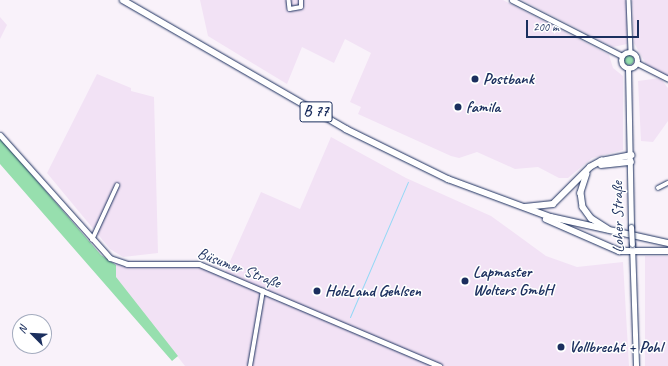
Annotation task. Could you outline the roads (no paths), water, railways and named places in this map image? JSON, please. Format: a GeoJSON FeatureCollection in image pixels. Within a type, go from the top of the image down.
{"type":"FeatureCollection","features":[{"type":"Feature","properties":{"kind":"main road","name":"B 77"},"geometry":{"type":"LineString","coordinates":[[123,0],[370,142],[441,176],[526,210],[615,233],[668,243]]}},
{"type":"Feature","properties":{"kind":"main road"},"geometry":{"type":"LineString","coordinates":[[517,207],[552,204],[590,167],[601,161],[631,155]]}},
{"type":"Feature","properties":{"kind":"main road"},"geometry":{"type":"LineString","coordinates":[[615,233],[586,214],[581,193],[584,176],[602,164],[631,162]]}},
{"type":"Feature","properties":{"kind":"main road"},"geometry":{"type":"LineString","coordinates":[[526,210],[612,248],[632,253],[668,250]]}},
{"type":"Feature","properties":{"kind":"street"},"geometry":{"type":"LineString","coordinates":[[289,0],[290,9],[301,7],[300,0]]}},
{"type":"Feature","properties":{"kind":"street"},"geometry":{"type":"LineString","coordinates":[[512,0],[622,56]]}},
{"type":"Feature","properties":{"kind":"street"},"geometry":{"type":"LineString","coordinates":[[629,0],[630,52],[636,57],[637,63]]}},
{"type":"Feature","properties":{"kind":"street"},"geometry":{"type":"LineString","coordinates":[[622,56],[630,52]]}},
{"type":"Feature","properties":{"kind":"street"},"geometry":{"type":"LineString","coordinates":[[622,56],[622,63],[628,68],[637,63]]}},
{"type":"Feature","properties":{"kind":"street"},"geometry":{"type":"LineString","coordinates":[[637,63],[668,79]]}},
{"type":"Feature","properties":{"kind":"street","name":"Loher Straße"},"geometry":{"type":"LineString","coordinates":[[628,68],[631,155],[632,268],[636,366]]}},
{"type":"Feature","properties":{"kind":"street","name":"Büsumer Straße"},"geometry":{"type":"LineString","coordinates":[[0,134],[92,240],[106,255],[120,263],[193,262],[437,366]]}},
{"type":"Feature","properties":{"kind":"street"},"geometry":{"type":"LineString","coordinates":[[658,188],[668,183]]}},
{"type":"Feature","properties":{"kind":"street"},"geometry":{"type":"LineString","coordinates":[[92,240],[117,186]]}},
{"type":"Feature","properties":{"kind":"street"},"geometry":{"type":"LineString","coordinates":[[250,366],[263,291]]}},
{"type":"Feature","properties":{"kind":"waterway"},"geometry":{"type":"LineString","coordinates":[[350,317],[408,182]]}},
{"type":"Feature","properties":{"kind":"place","name":"Postbank"},"geometry":{"type":"Point","coordinates":[475,79]}},
{"type":"Feature","properties":{"kind":"place","name":"famila"},"geometry":{"type":"Point","coordinates":[458,107]}},
{"type":"Feature","properties":{"kind":"place","name":"Lapmaster Wolters GmbH"},"geometry":{"type":"Point","coordinates":[465,281]}},
{"type":"Feature","properties":{"kind":"place","name":"HolzLand Gehlsen"},"geometry":{"type":"Point","coordinates":[317,291]}},
{"type":"Feature","properties":{"kind":"place","name":"Vollbrecht + Pohl"},"geometry":{"type":"Point","coordinates":[561,347]}}]}
